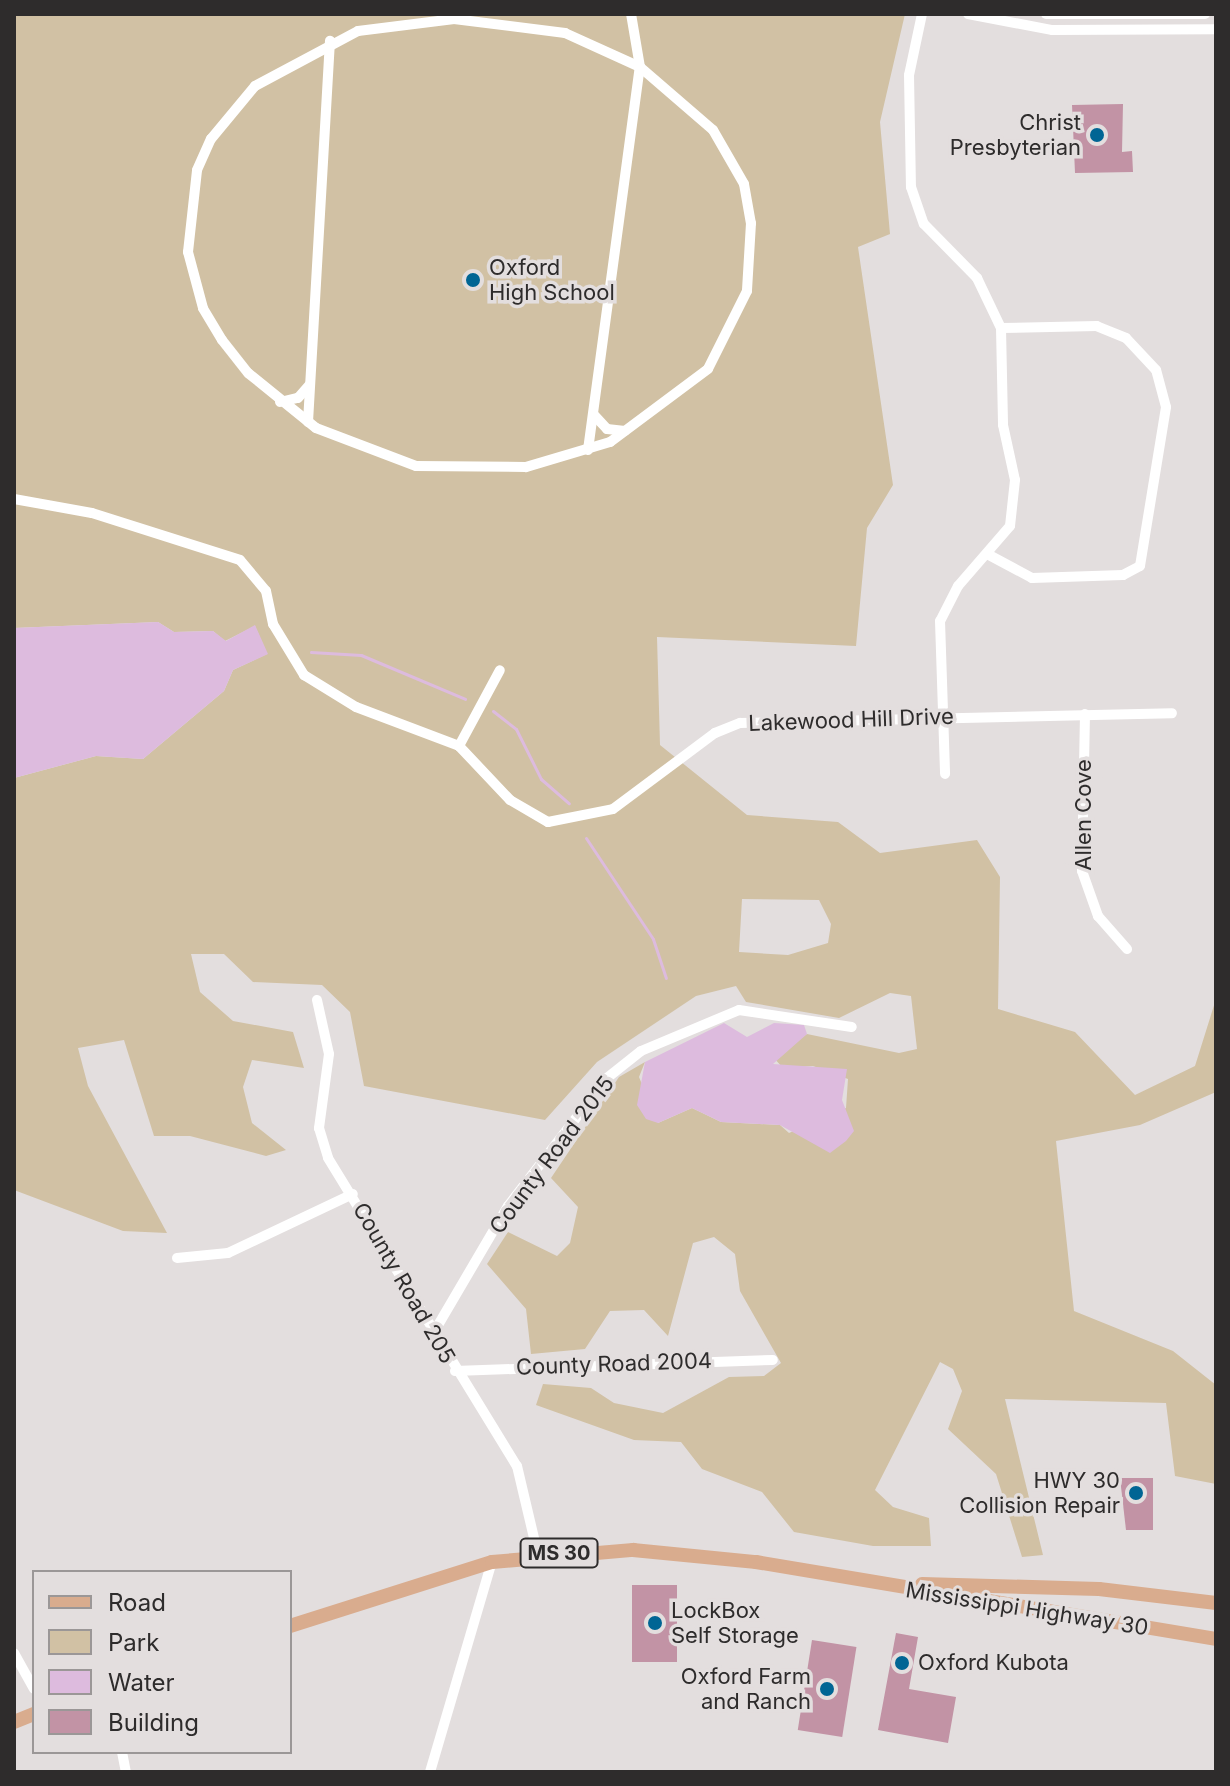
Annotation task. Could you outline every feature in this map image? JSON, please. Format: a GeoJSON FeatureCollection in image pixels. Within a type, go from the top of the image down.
{"type":"FeatureCollection","features":[{"type":"Feature","properties":{"kind":"main road","name":"Mississippi Highway 30"},"geometry":{"type":"LineString","coordinates":[[292,1625],[492,1562],[538,1555],[633,1550],[838,1576],[1216,1639]]}},
{"type":"Feature","properties":{"kind":"main road","name":"Mississippi Highway 30"},"geometry":{"type":"LineString","coordinates":[[838,1576],[1067,1589],[1216,1603]]}},
{"type":"Feature","properties":{"kind":"main road"},"geometry":{"type":"LineString","coordinates":[[1064,1614],[1067,1589]]}},
{"type":"Feature","properties":{"kind":"street"},"geometry":{"type":"LineString","coordinates":[[516,14],[529,27]]}},
{"type":"Feature","properties":{"kind":"street"},"geometry":{"type":"LineString","coordinates":[[588,450],[610,247],[640,67],[631,14]]}},
{"type":"Feature","properties":{"kind":"street"},"geometry":{"type":"LineString","coordinates":[[922,14],[909,75],[911,187],[924,224],[977,278],[1001,328],[1003,425],[1014,504],[989,555],[958,586],[940,621],[945,774]]}},
{"type":"Feature","properties":{"kind":"street"},"geometry":{"type":"LineString","coordinates":[[968,14],[1052,30],[1216,29]]}},
{"type":"Feature","properties":{"kind":"street"},"geometry":{"type":"LineString","coordinates":[[1046,14],[1205,14]]}},
{"type":"Feature","properties":{"kind":"street"},"geometry":{"type":"LineString","coordinates":[[456,16],[499,18],[565,33],[640,67],[713,130],[744,184],[752,257],[738,318],[708,369],[628,431],[588,450],[526,467],[452,471],[380,457],[308,422],[280,402],[239,362],[203,308],[188,252],[190,192],[211,139],[255,86],[330,41],[389,24],[456,16]]}},
{"type":"Feature","properties":{"kind":"street"},"geometry":{"type":"LineString","coordinates":[[308,422],[330,41]]}},
{"type":"Feature","properties":{"kind":"street"},"geometry":{"type":"LineString","coordinates":[[989,555],[1032,578],[1123,575],[1140,566],[1166,407],[1149,359],[1126,338],[1097,326],[1001,328]]}},
{"type":"Feature","properties":{"kind":"street"},"geometry":{"type":"LineString","coordinates":[[280,402],[298,398],[312,382]]}},
{"type":"Feature","properties":{"kind":"street"},"geometry":{"type":"LineString","coordinates":[[594,415],[607,429],[628,431]]}},
{"type":"Feature","properties":{"kind":"street","name":"Lakewood Hill Drive"},"geometry":{"type":"LineString","coordinates":[[14,499],[92,513],[240,560],[266,591],[273,624],[304,675],[356,707],[459,746],[527,815],[570,823],[613,809],[715,733],[740,723],[1172,713]]}},
{"type":"Feature","properties":{"kind":"street"},"geometry":{"type":"LineString","coordinates":[[459,746],[500,670]]}},
{"type":"Feature","properties":{"kind":"street","name":"Allen Cove"},"geometry":{"type":"LineString","coordinates":[[1085,714],[1082,871],[1098,916],[1127,949]]}},
{"type":"Feature","properties":{"kind":"street","name":"County Road 205"},"geometry":{"type":"LineString","coordinates":[[317,1000],[330,1079],[321,1139],[455,1371],[525,1482],[538,1555]]}},
{"type":"Feature","properties":{"kind":"street","name":"County Road 2015"},"geometry":{"type":"LineString","coordinates":[[434,1332],[508,1206],[607,1078],[641,1051],[739,1010],[852,1027]]}},
{"type":"Feature","properties":{"kind":"street"},"geometry":{"type":"LineString","coordinates":[[177,1258],[228,1253],[353,1194]]}},
{"type":"Feature","properties":{"kind":"street","name":"County Road 2004"},"geometry":{"type":"LineString","coordinates":[[455,1371],[773,1360]]}},
{"type":"Feature","properties":{"kind":"street"},"geometry":{"type":"LineString","coordinates":[[430,1772],[492,1562]]}},
{"type":"Feature","properties":{"kind":"street"},"geometry":{"type":"LineString","coordinates":[[14,1653],[32,1685]]}},
{"type":"Feature","properties":{"kind":"green space"},"geometry":{"type":"Polygon","coordinates":[[[14,14],[905,14],[880,122],[890,234],[858,247],[893,485],[867,528],[856,646],[657,637],[660,745],[747,815],[838,822],[880,853],[977,840],[1000,877],[998,1009],[1075,1032],[1135,1095],[1195,1066],[1216,999],[1216,1092],[1140,1125],[1056,1141],[1074,1311],[1173,1351],[1216,1385],[1216,1484],[1175,1476],[1166,1403],[1005,1399],[1043,1555],[1022,1557],[996,1474],[948,1429],[962,1391],[953,1369],[940,1362],[875,1490],[893,1507],[929,1518],[931,1546],[873,1546],[794,1532],[762,1492],[702,1469],[681,1442],[634,1440],[536,1405],[543,1384],[591,1388],[614,1403],[663,1413],[729,1377],[764,1376],[781,1363],[740,1291],[735,1254],[714,1237],[693,1243],[668,1336],[644,1310],[610,1311],[585,1349],[531,1354],[526,1309],[487,1264],[508,1232],[557,1256],[570,1243],[578,1207],[551,1178],[619,1077],[645,1062],[639,1077],[658,1123],[692,1108],[721,1122],[780,1125],[789,1133],[846,1108],[848,1079],[813,1066],[783,1068],[773,1057],[807,1034],[899,1053],[917,1049],[911,996],[890,993],[839,1018],[746,1002],[736,986],[696,996],[597,1062],[545,1120],[364,1086],[350,1012],[322,985],[253,982],[224,954],[191,954],[200,992],[233,1021],[293,1032],[304,1068],[252,1060],[243,1087],[252,1123],[286,1150],[266,1156],[190,1136],[154,1136],[124,1040],[78,1048],[88,1086],[167,1233],[123,1231],[14,1190],[14,778],[96,756],[143,759],[224,691],[233,670],[267,654],[255,626],[225,641],[213,631],[174,632],[158,622],[14,628],[14,14]],[[742,899],[739,952],[788,955],[828,943],[831,924],[819,900],[742,899]]]}},
{"type":"Feature","properties":{"kind":"water"},"geometry":{"type":"Polygon","coordinates":[[[158,622],[174,632],[213,631],[226,641],[255,625],[268,654],[233,670],[224,691],[143,759],[96,756],[14,778],[14,628],[158,622]]]}},
{"type":"Feature","properties":{"kind":"water"},"geometry":{"type":"Polygon","coordinates":[[[724,1023],[747,1037],[774,1023],[804,1025],[807,1034],[773,1064],[847,1069],[842,1100],[854,1131],[846,1141],[830,1153],[780,1125],[721,1122],[692,1108],[658,1123],[646,1119],[637,1105],[645,1062],[724,1023]]]}},
{"type":"Feature","properties":{"kind":"building","name":"Christ Presbyterian"},"geometry":{"type":"Polygon","coordinates":[[[1123,104],[1122,152],[1132,151],[1133,172],[1075,173],[1072,105],[1123,104]]]}},
{"type":"Feature","properties":{"kind":"building","name":"HWY 30 Collision Repair"},"geometry":{"type":"Polygon","coordinates":[[[1120,1478],[1153,1478],[1153,1530],[1126,1530],[1120,1478]]]}},
{"type":"Feature","properties":{"kind":"building","name":"LockBox Self Storage"},"geometry":{"type":"Polygon","coordinates":[[[632,1585],[677,1585],[677,1662],[632,1662],[632,1585]]]}},
{"type":"Feature","properties":{"kind":"building","name":"Oxford Kubota"},"geometry":{"type":"Polygon","coordinates":[[[896,1633],[918,1637],[909,1689],[956,1697],[948,1743],[878,1730],[896,1633]]]}},
{"type":"Feature","properties":{"kind":"building","name":"Oxford Farm and Ranch"},"geometry":{"type":"Polygon","coordinates":[[[812,1640],[856,1647],[842,1737],[798,1730],[812,1640]]]}},
{"type":"Feature","properties":{"kind":"waterway"},"geometry":{"type":"LineString","coordinates":[[311,652],[361,655],[465,699]]}},
{"type":"Feature","properties":{"kind":"waterway"},"geometry":{"type":"LineString","coordinates":[[493,711],[516,729],[541,779],[569,803]]}},
{"type":"Feature","properties":{"kind":"waterway"},"geometry":{"type":"LineString","coordinates":[[586,838],[653,939],[666,978]]}},
{"type":"Feature","properties":{"kind":"place","name":"Christ Presbyterian"},"geometry":{"type":"Point","coordinates":[1097,135]}},
{"type":"Feature","properties":{"kind":"place","name":"Oxford High School"},"geometry":{"type":"Point","coordinates":[473,280]}},
{"type":"Feature","properties":{"kind":"place","name":"HWY 30 Collision Repair"},"geometry":{"type":"Point","coordinates":[1136,1493]}},
{"type":"Feature","properties":{"kind":"place","name":"LockBox Self Storage"},"geometry":{"type":"Point","coordinates":[655,1623]}},
{"type":"Feature","properties":{"kind":"place","name":"Oxford Kubota"},"geometry":{"type":"Point","coordinates":[902,1663]}},
{"type":"Feature","properties":{"kind":"place","name":"Oxford Farm and Ranch"},"geometry":{"type":"Point","coordinates":[827,1689]}}]}
